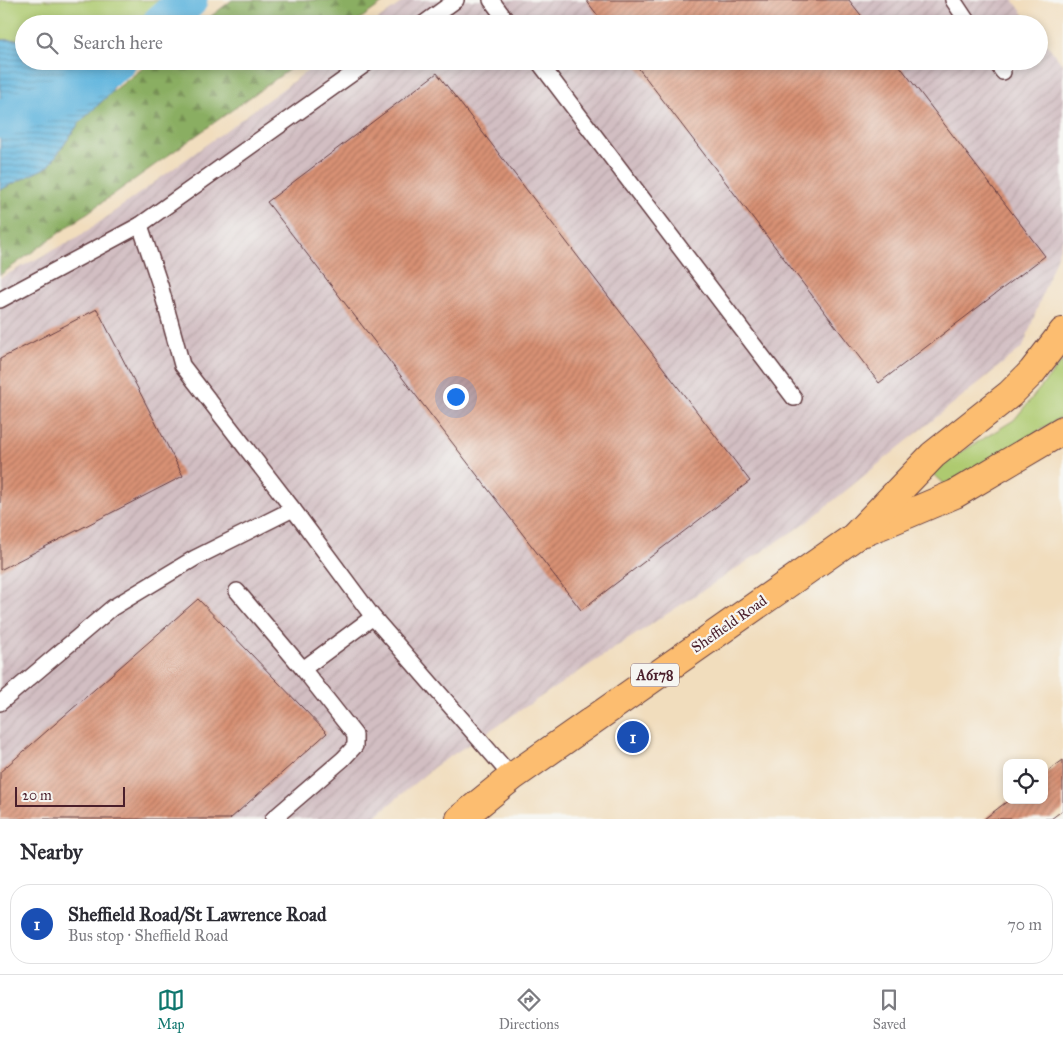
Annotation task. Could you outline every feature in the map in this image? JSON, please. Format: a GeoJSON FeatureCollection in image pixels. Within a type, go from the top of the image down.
{"type":"FeatureCollection","features":[{"type":"Feature","properties":{"kind":"main road","name":"Sheffield Road"},"geometry":{"type":"LineString","coordinates":[[460,819],[512,777],[854,537],[933,456],[1010,394],[1032,372],[1063,332]]}},
{"type":"Feature","properties":{"kind":"main road","name":"Sheffield Road"},"geometry":{"type":"LineString","coordinates":[[854,537],[955,494],[1063,430]]}},
{"type":"Feature","properties":{"kind":"lane"},"geometry":{"type":"LineString","coordinates":[[435,15],[456,0]]}},
{"type":"Feature","properties":{"kind":"lane"},"geometry":{"type":"LineString","coordinates":[[491,0],[502,15]]}},
{"type":"Feature","properties":{"kind":"lane"},"geometry":{"type":"LineString","coordinates":[[953,0],[963,15]]}},
{"type":"Feature","properties":{"kind":"lane"},"geometry":{"type":"LineString","coordinates":[[0,300],[140,225],[357,70]]}},
{"type":"Feature","properties":{"kind":"lane"},"geometry":{"type":"LineString","coordinates":[[545,70],[794,398]]}},
{"type":"Feature","properties":{"kind":"lane"},"geometry":{"type":"LineString","coordinates":[[140,225],[160,285],[182,365],[373,616],[512,777]]}},
{"type":"Feature","properties":{"kind":"lane"},"geometry":{"type":"LineString","coordinates":[[0,703],[112,608],[195,558],[293,509]]}},
{"type":"Feature","properties":{"kind":"lane"},"geometry":{"type":"LineString","coordinates":[[237,591],[303,669],[355,735],[356,746],[344,759],[273,819]]}},
{"type":"Feature","properties":{"kind":"lane"},"geometry":{"type":"LineString","coordinates":[[303,669],[373,616]]}},
{"type":"Feature","properties":{"kind":"shaded area"},"geometry":{"type":"Polygon","coordinates":[[[405,0],[1013,0],[1024,15],[384,15],[405,0]]]}},
{"type":"Feature","properties":{"kind":"shaded area"},"geometry":{"type":"Polygon","coordinates":[[[1048,46],[1063,65],[1063,239],[1023,347],[807,522],[434,767],[372,819],[0,819],[0,278],[82,235],[309,70],[1048,70],[1048,46]]]}},
{"type":"Feature","properties":{"kind":"green space"},"geometry":{"type":"Polygon","coordinates":[[[0,0],[162,0],[144,15],[15,15],[15,39],[0,40],[0,0]]]}},
{"type":"Feature","properties":{"kind":"green space"},"geometry":{"type":"Polygon","coordinates":[[[232,0],[387,0],[366,15],[213,15],[232,0]]]}},
{"type":"Feature","properties":{"kind":"green space"},"geometry":{"type":"Polygon","coordinates":[[[140,70],[288,70],[0,275],[0,190],[49,166],[80,122],[112,92],[140,70]]]}},
{"type":"Feature","properties":{"kind":"green space"},"geometry":{"type":"Polygon","coordinates":[[[1063,360],[1063,416],[948,487],[930,471],[1014,420],[1063,360]]]}},
{"type":"Feature","properties":{"kind":"water"},"geometry":{"type":"Polygon","coordinates":[[[15,39],[15,70],[99,70],[114,82],[112,92],[80,122],[49,166],[0,190],[0,40],[15,39]]]}},
{"type":"Feature","properties":{"kind":"building"},"geometry":{"type":"Polygon","coordinates":[[[586,0],[849,0],[861,15],[597,15],[586,0]]]}},
{"type":"Feature","properties":{"kind":"building"},"geometry":{"type":"Polygon","coordinates":[[[640,70],[903,70],[1045,256],[879,383],[640,70]]]}},
{"type":"Feature","properties":{"kind":"building"},"geometry":{"type":"Polygon","coordinates":[[[437,73],[750,481],[581,610],[267,202],[437,73]]]}},
{"type":"Feature","properties":{"kind":"building"},"geometry":{"type":"Polygon","coordinates":[[[97,309],[183,476],[0,570],[0,359],[97,309]]]}},
{"type":"Feature","properties":{"kind":"building"},"geometry":{"type":"Polygon","coordinates":[[[198,599],[327,733],[230,819],[0,819],[0,772],[198,599]]]}},
{"type":"Feature","properties":{"kind":"building"},"geometry":{"type":"Polygon","coordinates":[[[1063,760],[1063,810],[1051,819],[984,819],[1004,804],[1048,804],[1048,771],[1063,760]]]}},
{"type":"Feature","properties":{"kind":"waterway"},"geometry":{"type":"LineString","coordinates":[[171,15],[188,0]]}},
{"type":"Feature","properties":{"kind":"waterway"},"geometry":{"type":"LineString","coordinates":[[0,119],[66,94],[103,70]]}},
{"type":"Feature","properties":{"kind":"place","name":"Sheffield Road/St Lawrence Road"},"geometry":{"type":"Point","coordinates":[633,737]}}]}
